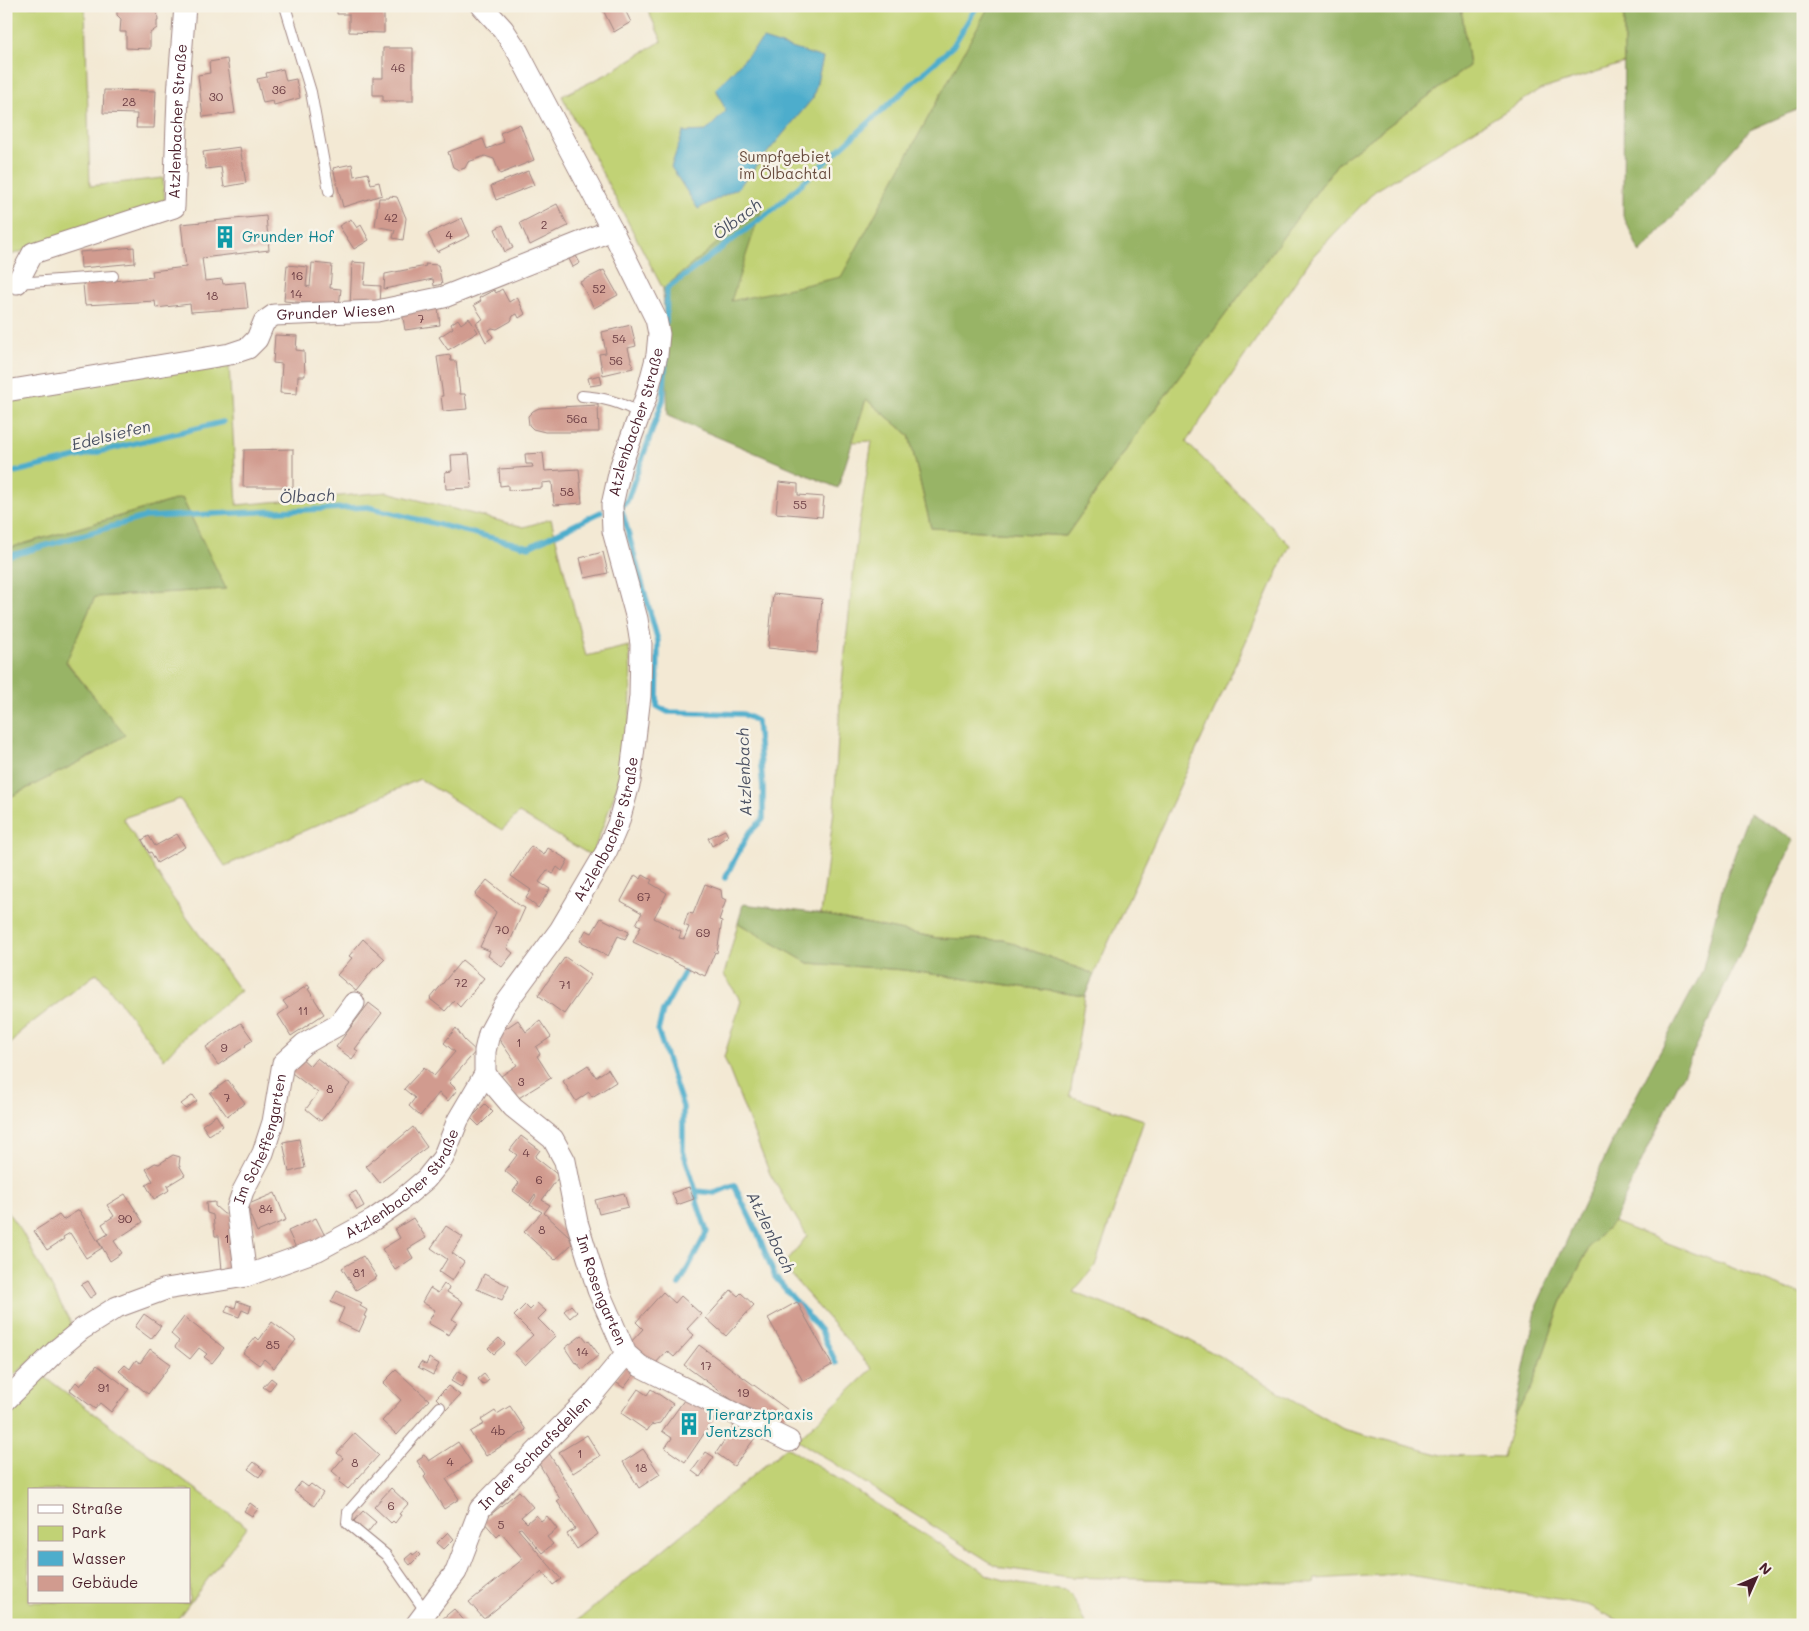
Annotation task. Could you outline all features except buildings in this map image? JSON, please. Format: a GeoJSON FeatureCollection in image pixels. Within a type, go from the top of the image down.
{"type":"FeatureCollection","features":[{"type":"Feature","properties":{"kind":"street","name":"Atzlenbacher Straße"},"geometry":{"type":"LineString","coordinates":[[12,286],[33,253],[174,207],[178,95],[185,6]]}},
{"type":"Feature","properties":{"kind":"street","name":"Atzlenbacher Straße"},"geometry":{"type":"LineString","coordinates":[[6,1400],[59,1348],[82,1329],[117,1307],[166,1289],[246,1276],[318,1250],[373,1220],[426,1179],[443,1158],[458,1120],[484,1074],[485,1051],[489,1034],[504,1006],[560,930],[602,860],[618,824],[630,781],[640,696],[641,644],[637,619],[613,531],[612,505],[622,465],[646,397],[657,355],[659,334],[656,319],[612,230],[518,52],[503,29],[482,6]]}},
{"type":"Feature","properties":{"kind":"street","name":"Grunder Wiesen"},"geometry":{"type":"LineString","coordinates":[[6,391],[230,354],[248,348],[257,339],[264,322],[274,315],[376,311],[444,297],[612,230]]}},
{"type":"Feature","properties":{"kind":"street","name":"Im Scheffengarten"},"geometry":{"type":"LineString","coordinates":[[246,1276],[236,1209],[263,1153],[273,1122],[283,1063],[304,1044],[338,1025],[354,1003]]}},
{"type":"Feature","properties":{"kind":"street","name":"Im Rosengarten"},"geometry":{"type":"LineString","coordinates":[[484,1074],[513,1106],[553,1139],[565,1161],[576,1222],[598,1290],[626,1354],[640,1366],[789,1441]]}},
{"type":"Feature","properties":{"kind":"street","name":"In der Schaafsdellen"},"geometry":{"type":"LineString","coordinates":[[421,1618],[456,1572],[480,1509],[592,1395],[626,1354]]}},
{"type":"Feature","properties":{"kind":"lane"},"geometry":{"type":"LineString","coordinates":[[285,6],[311,92],[329,191]]}},
{"type":"Feature","properties":{"kind":"lane"},"geometry":{"type":"LineString","coordinates":[[12,286],[113,276]]}},
{"type":"Feature","properties":{"kind":"lane"},"geometry":{"type":"LineString","coordinates":[[582,396],[596,397],[639,414]]}},
{"type":"Feature","properties":{"kind":"lane","name":"In der Schaafsdellen"},"geometry":{"type":"LineString","coordinates":[[421,1618],[386,1555],[347,1523],[348,1512],[440,1407]]}},
{"type":"Feature","properties":{"kind":"green space"},"geometry":{"type":"Polygon","coordinates":[[[17,6],[85,6],[90,186],[163,178],[165,202],[11,255],[6,268],[6,13],[17,6]]]}},
{"type":"Feature","properties":{"kind":"green space","name":"Sumpfgebiet im Ölbachtal"},"geometry":{"type":"Polygon","coordinates":[[[646,6],[1063,6],[825,342],[667,286],[663,289],[562,96],[605,75],[662,41],[646,6]]]}},
{"type":"Feature","properties":{"kind":"green space"},"geometry":{"type":"Polygon","coordinates":[[[989,6],[1461,6],[1469,66],[1338,163],[1142,427],[1066,536],[931,528],[909,435],[866,399],[838,488],[668,416],[663,289],[763,204],[731,301],[841,277],[989,6]]]}},
{"type":"Feature","properties":{"kind":"green space"},"geometry":{"type":"Polygon","coordinates":[[[1461,6],[1618,6],[1624,17],[1624,63],[1540,90],[1375,191],[1313,256],[1186,442],[1290,545],[1094,974],[1004,940],[937,938],[821,914],[834,810],[840,702],[857,536],[872,441],[852,442],[866,399],[909,435],[931,528],[1066,536],[1142,427],[1338,163],[1469,66],[1461,6]]]}},
{"type":"Feature","properties":{"kind":"green space"},"geometry":{"type":"Polygon","coordinates":[[[1618,6],[1803,6],[1803,107],[1750,130],[1640,253],[1623,215],[1624,17],[1618,6]]]}},
{"type":"Feature","properties":{"kind":"green space"},"geometry":{"type":"Polygon","coordinates":[[[228,347],[237,505],[387,492],[524,527],[551,519],[586,656],[629,646],[631,680],[630,715],[626,749],[615,792],[592,856],[519,813],[502,830],[420,779],[225,866],[180,799],[123,818],[172,897],[240,991],[186,1035],[164,1059],[97,973],[21,1031],[6,1050],[6,799],[95,754],[124,735],[66,661],[95,597],[225,589],[182,498],[6,549],[6,388],[228,347]]]}},
{"type":"Feature","properties":{"kind":"green space"},"geometry":{"type":"Polygon","coordinates":[[[182,498],[226,589],[95,597],[66,662],[125,735],[95,754],[6,799],[6,549],[182,498]]]}},
{"type":"Feature","properties":{"kind":"green space"},"geometry":{"type":"Polygon","coordinates":[[[1750,813],[1794,840],[1613,1222],[1590,1246],[1561,1303],[1532,1387],[1514,1416],[1537,1305],[1615,1136],[1702,972],[1723,886],[1750,813]]]}},
{"type":"Feature","properties":{"kind":"green space"},"geometry":{"type":"Polygon","coordinates":[[[743,904],[821,914],[937,938],[1004,940],[1094,974],[1085,996],[904,970],[808,963],[738,923],[743,904]]]}},
{"type":"Feature","properties":{"kind":"green space"},"geometry":{"type":"Polygon","coordinates":[[[738,923],[808,963],[904,970],[1085,996],[1070,1096],[1144,1120],[1095,1266],[1073,1292],[1172,1331],[1219,1356],[1343,1429],[1442,1455],[1503,1457],[1514,1416],[1532,1387],[1561,1303],[1590,1246],[1613,1222],[1803,1295],[1803,1625],[1628,1625],[1587,1605],[1403,1574],[1315,1579],[1314,1584],[1070,1577],[1003,1568],[993,1564],[797,1440],[872,1369],[783,1266],[807,1236],[770,1174],[724,1057],[741,1001],[724,975],[738,923]]]}},
{"type":"Feature","properties":{"kind":"green space"},"geometry":{"type":"Polygon","coordinates":[[[6,1210],[22,1232],[72,1325],[6,1381],[6,1210]]]}},
{"type":"Feature","properties":{"kind":"green space"},"geometry":{"type":"Polygon","coordinates":[[[41,1374],[247,1527],[190,1602],[190,1488],[28,1488],[28,1604],[189,1604],[173,1625],[6,1625],[6,1416],[41,1374]]]}},
{"type":"Feature","properties":{"kind":"green space"},"geometry":{"type":"Polygon","coordinates":[[[787,1447],[990,1576],[1019,1584],[1066,1591],[1073,1598],[1086,1625],[570,1625],[787,1447]]]}},
{"type":"Feature","properties":{"kind":"water"},"geometry":{"type":"Polygon","coordinates":[[[763,39],[823,58],[813,98],[738,188],[698,209],[671,167],[683,132],[706,131],[726,111],[716,89],[763,39]]]}},
{"type":"Feature","properties":{"kind":"waterway","name":"Ölbach"},"geometry":{"type":"LineString","coordinates":[[666,322],[667,289],[776,207],[953,46],[977,6]]}},
{"type":"Feature","properties":{"kind":"waterway","name":"Atzlenbach"},"geometry":{"type":"LineString","coordinates":[[666,356],[663,400],[627,501],[621,507],[658,641],[657,706],[668,712],[743,714],[757,721],[763,788],[763,819],[748,834],[725,878]]}},
{"type":"Feature","properties":{"kind":"waterway","name":"Edelsiefen"},"geometry":{"type":"LineString","coordinates":[[6,474],[223,422]]}},
{"type":"Feature","properties":{"kind":"waterway","name":"Ölbach"},"geometry":{"type":"LineString","coordinates":[[6,557],[145,517],[368,507],[529,547],[601,512]]}},
{"type":"Feature","properties":{"kind":"waterway","name":"Atzlenbach"},"geometry":{"type":"LineString","coordinates":[[684,973],[663,1011],[658,1031],[683,1107],[683,1151],[696,1191],[715,1193],[734,1185],[758,1234],[775,1277],[821,1331],[836,1363]]}},
{"type":"Feature","properties":{"kind":"waterway"},"geometry":{"type":"LineString","coordinates":[[679,1285],[707,1232],[697,1202],[696,1191]]}},
{"type":"Feature","properties":{"kind":"place","name":"Grunder Hof"},"geometry":{"type":"Point","coordinates":[225,237]}},
{"type":"Feature","properties":{"kind":"place","name":"Tierarztpraxis Jentzsch"},"geometry":{"type":"Point","coordinates":[689,1424]}}]}
